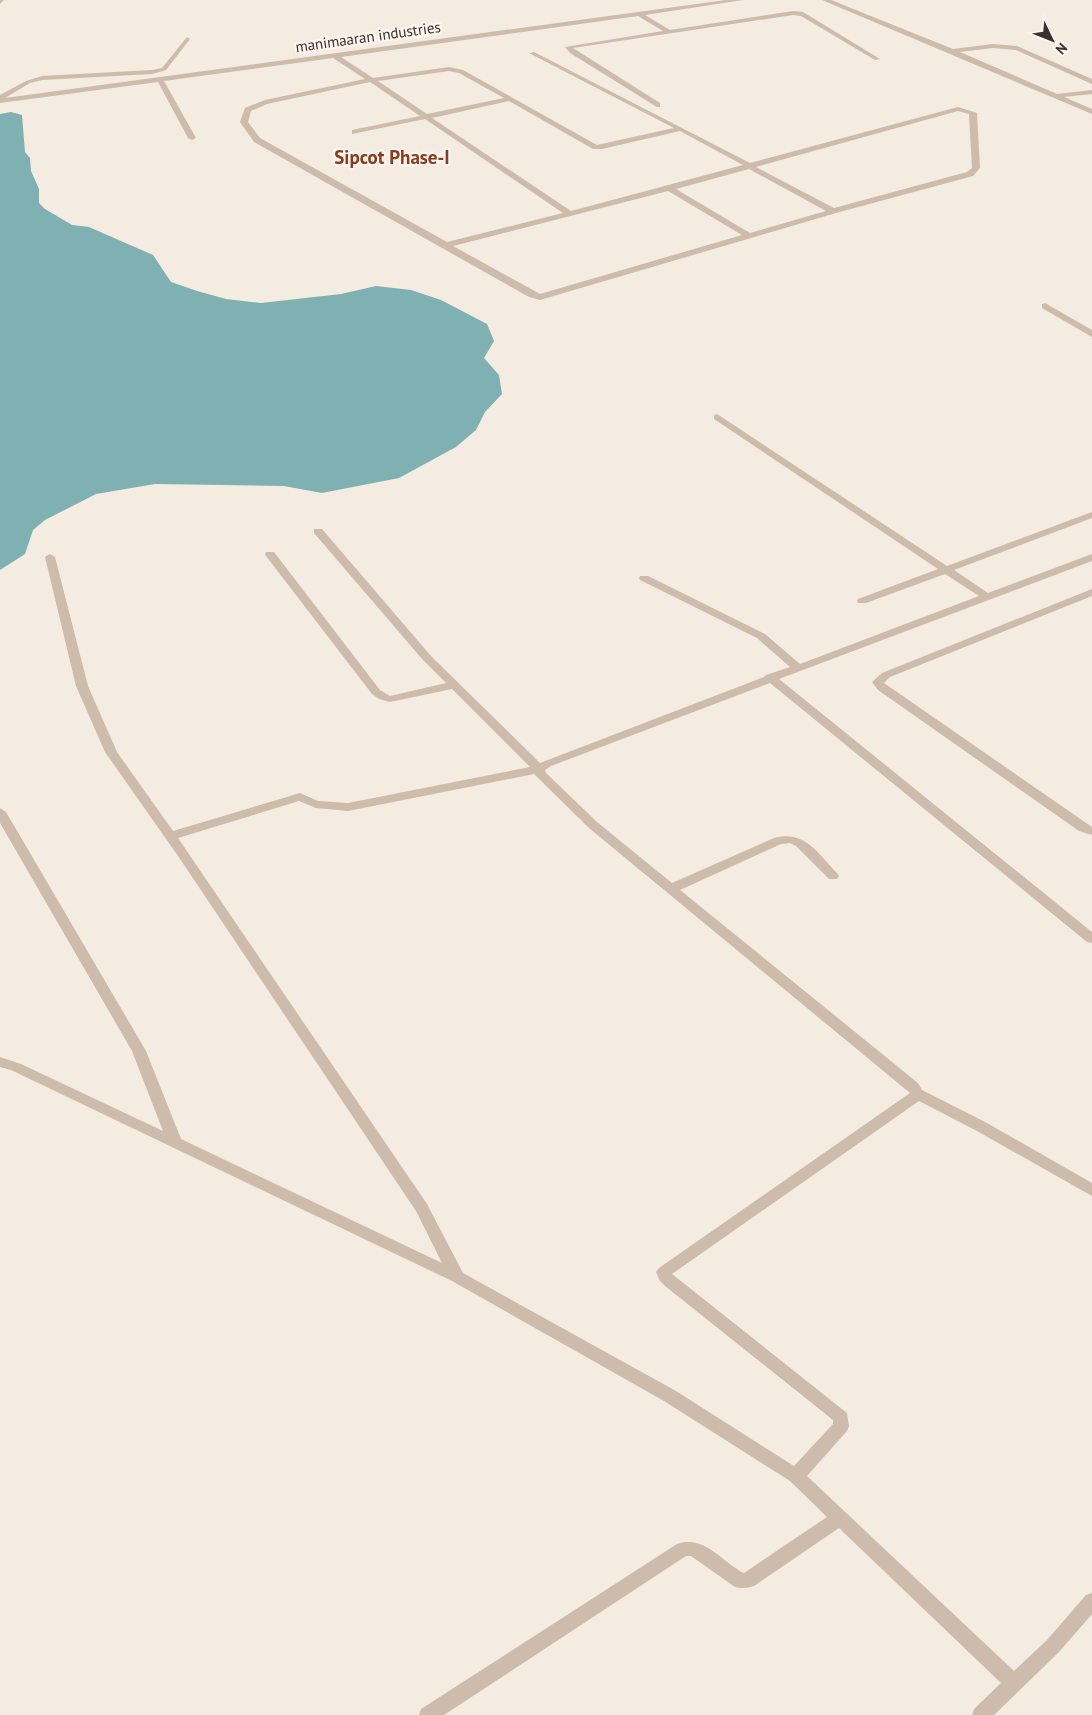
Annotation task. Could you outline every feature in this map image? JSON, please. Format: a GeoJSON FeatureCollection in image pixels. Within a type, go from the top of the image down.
{"type":"FeatureCollection","features":[{"type":"Feature","properties":{"kind":"street"},"geometry":{"type":"LineString","coordinates":[[517,30],[514,26],[518,23],[682,0]]}},
{"type":"Feature","properties":{"kind":"street","name":"manimaaran industries"},"geometry":{"type":"LineString","coordinates":[[0,99],[740,0]]}},
{"type":"Feature","properties":{"kind":"street"},"geometry":{"type":"LineString","coordinates":[[825,0],[1092,112]]}},
{"type":"Feature","properties":{"kind":"street"},"geometry":{"type":"LineString","coordinates":[[657,105],[572,52],[568,47],[799,13],[877,59]]}},
{"type":"Feature","properties":{"kind":"street"},"geometry":{"type":"LineString","coordinates":[[639,14],[668,31]]}},
{"type":"Feature","properties":{"kind":"street"},"geometry":{"type":"LineString","coordinates":[[0,99],[28,82],[42,78],[152,72],[164,69],[187,39]]}},
{"type":"Feature","properties":{"kind":"street"},"geometry":{"type":"LineString","coordinates":[[952,52],[993,46],[1018,48],[1092,82]]}},
{"type":"Feature","properties":{"kind":"street"},"geometry":{"type":"LineString","coordinates":[[532,53],[681,129],[833,211]]}},
{"type":"Feature","properties":{"kind":"street"},"geometry":{"type":"LineString","coordinates":[[334,55],[569,213]]}},
{"type":"Feature","properties":{"kind":"street"},"geometry":{"type":"LineString","coordinates":[[446,245],[669,188],[958,109],[973,113],[976,168],[974,171],[540,297],[532,296],[446,245],[257,140],[244,122],[248,110],[265,102],[372,80],[440,69],[456,70],[596,147],[681,129]]}},
{"type":"Feature","properties":{"kind":"street"},"geometry":{"type":"LineString","coordinates":[[160,79],[192,138]]}},
{"type":"Feature","properties":{"kind":"street"},"geometry":{"type":"LineString","coordinates":[[1055,96],[1092,92]]}},
{"type":"Feature","properties":{"kind":"street"},"geometry":{"type":"LineString","coordinates":[[354,132],[509,99]]}},
{"type":"Feature","properties":{"kind":"street"},"geometry":{"type":"LineString","coordinates":[[669,188],[748,236]]}},
{"type":"Feature","properties":{"kind":"street"},"geometry":{"type":"LineString","coordinates":[[1045,306],[1092,334]]}},
{"type":"Feature","properties":{"kind":"street"},"geometry":{"type":"LineString","coordinates":[[717,417],[986,596]]}},
{"type":"Feature","properties":{"kind":"street"},"geometry":{"type":"LineString","coordinates":[[862,601],[1092,515]]}},
{"type":"Feature","properties":{"kind":"street"},"geometry":{"type":"LineString","coordinates":[[318,531],[427,658],[539,770],[540,774],[593,825],[913,1087],[917,1094],[982,1127],[1092,1190]]}},
{"type":"Feature","properties":{"kind":"street"},"geometry":{"type":"LineString","coordinates":[[270,554],[376,692],[383,698],[390,700],[453,685]]}},
{"type":"Feature","properties":{"kind":"street"},"geometry":{"type":"LineString","coordinates":[[170,836],[300,797],[316,804],[348,808],[539,770],[547,763],[1092,556]]}},
{"type":"Feature","properties":{"kind":"street"},"geometry":{"type":"LineString","coordinates":[[50,557],[82,686],[111,752],[422,1208],[458,1276]]}},
{"type":"Feature","properties":{"kind":"street"},"geometry":{"type":"LineString","coordinates":[[644,578],[761,636],[797,667]]}},
{"type":"Feature","properties":{"kind":"street"},"geometry":{"type":"LineString","coordinates":[[1092,592],[886,675],[878,682],[882,688],[1059,812],[1083,828],[1092,831]]}},
{"type":"Feature","properties":{"kind":"street"},"geometry":{"type":"LineString","coordinates":[[770,677],[1092,939]]}},
{"type":"Feature","properties":{"kind":"street"},"geometry":{"type":"LineString","coordinates":[[0,812],[139,1051],[175,1143]]}},
{"type":"Feature","properties":{"kind":"street"},"geometry":{"type":"LineString","coordinates":[[671,889],[778,841],[791,839],[800,843],[833,876]]}},
{"type":"Feature","properties":{"kind":"street"},"geometry":{"type":"LineString","coordinates":[[0,1062],[16,1067],[458,1276],[670,1396],[796,1476],[1014,1683]]}},
{"type":"Feature","properties":{"kind":"street"},"geometry":{"type":"LineString","coordinates":[[796,1476],[842,1426],[841,1418],[670,1282],[665,1277],[664,1272],[913,1099],[917,1094]]}},
{"type":"Feature","properties":{"kind":"street"},"geometry":{"type":"LineString","coordinates":[[428,1715],[683,1549],[691,1548],[697,1550],[741,1580],[748,1580],[839,1518]]}},
{"type":"Feature","properties":{"kind":"street"},"geometry":{"type":"LineString","coordinates":[[981,1715],[1053,1646],[1092,1601]]}},
{"type":"Feature","properties":{"kind":"water"},"geometry":{"type":"Polygon","coordinates":[[[11,112],[22,115],[25,152],[30,158],[31,171],[39,189],[39,203],[45,209],[72,225],[89,227],[153,255],[171,282],[226,299],[261,303],[341,294],[376,286],[411,290],[441,300],[487,324],[494,341],[484,358],[499,375],[502,394],[485,412],[476,430],[456,447],[399,478],[322,493],[284,486],[155,484],[96,494],[45,520],[33,530],[25,554],[0,570],[0,114],[11,112]]]}},
{"type":"Feature","properties":{"kind":"district","name":"Sipcot Phase-I"},"geometry":{"type":"Point","coordinates":[392,157]}}]}
